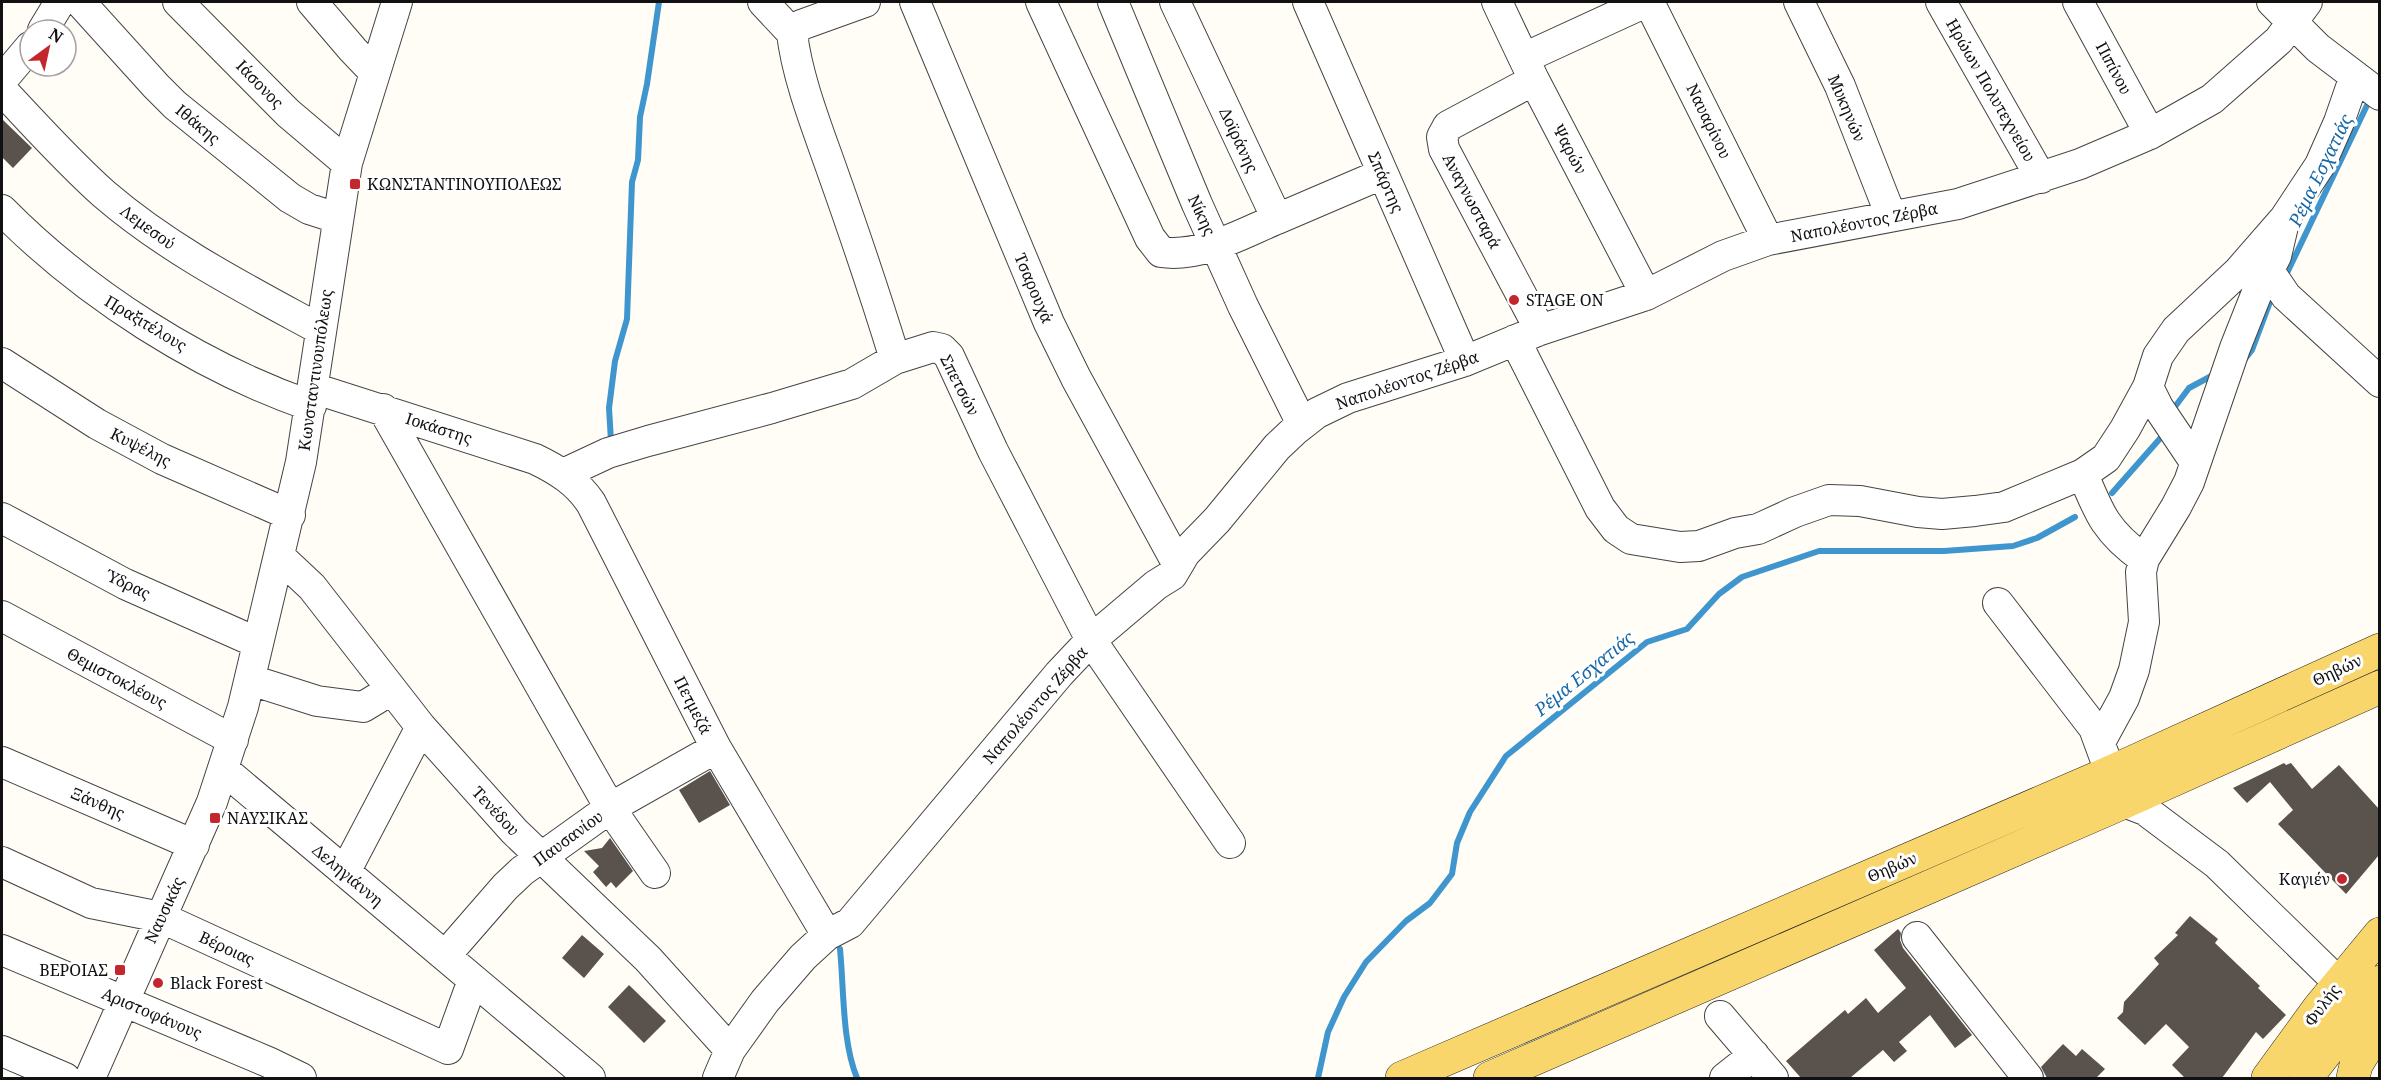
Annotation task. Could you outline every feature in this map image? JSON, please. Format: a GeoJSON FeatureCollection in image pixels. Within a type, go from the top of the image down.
{"type":"FeatureCollection","features":[{"type":"Feature","properties":{"kind":"main road","name":"Θηβών"},"geometry":{"type":"LineString","coordinates":[[1402,1078],[2109,773],[2379,650]]}},
{"type":"Feature","properties":{"kind":"main road","name":"Θηβών"},"geometry":{"type":"LineString","coordinates":[[1490,1078],[2124,802],[2379,687]]}},
{"type":"Feature","properties":{"kind":"main road","name":"Φυλής"},"geometry":{"type":"LineString","coordinates":[[2268,1078],[2379,934]]}},
{"type":"Feature","properties":{"kind":"main road","name":"Φυλής"},"geometry":{"type":"LineString","coordinates":[[2306,1078],[2379,982]]}},
{"type":"Feature","properties":{"kind":"main road"},"geometry":{"type":"LineString","coordinates":[[2354,1078],[2356,1065],[2379,1025]]}},
{"type":"Feature","properties":{"kind":"street"},"geometry":{"type":"LineString","coordinates":[[50,18],[60,2]]}},
{"type":"Feature","properties":{"kind":"street","name":"Ιθάκης"},"geometry":{"type":"LineString","coordinates":[[80,2],[156,86],[183,112],[290,198],[309,209],[337,218]]}},
{"type":"Feature","properties":{"kind":"street","name":"Ιάσονος"},"geometry":{"type":"LineString","coordinates":[[178,2],[288,113],[347,163]]}},
{"type":"Feature","properties":{"kind":"street"},"geometry":{"type":"LineString","coordinates":[[312,2],[374,72]]}},
{"type":"Feature","properties":{"kind":"street","name":"Κωνσταντινουπόλεως"},"geometry":{"type":"LineString","coordinates":[[233,740],[251,680],[290,515],[312,397],[347,163],[397,2]]}},
{"type":"Feature","properties":{"kind":"street"},"geometry":{"type":"LineString","coordinates":[[763,2],[792,33],[794,50],[814,119],[870,279],[895,359]]}},
{"type":"Feature","properties":{"kind":"street"},"geometry":{"type":"LineString","coordinates":[[792,33],[801,25],[865,2]]}},
{"type":"Feature","properties":{"kind":"street","name":"Τσαρουχά"},"geometry":{"type":"LineString","coordinates":[[915,2],[1049,323],[1081,388],[1177,563]]}},
{"type":"Feature","properties":{"kind":"street"},"geometry":{"type":"LineString","coordinates":[[1041,2],[1150,238],[1161,252],[1177,254],[1216,244],[1382,174]]}},
{"type":"Feature","properties":{"kind":"street","name":"Νίκης"},"geometry":{"type":"LineString","coordinates":[[1113,2],[1178,160],[1243,306],[1302,424]]}},
{"type":"Feature","properties":{"kind":"street","name":"Δοϊράνης"},"geometry":{"type":"LineString","coordinates":[[1175,2],[1276,219]]}},
{"type":"Feature","properties":{"kind":"street","name":"Σπάρτης"},"geometry":{"type":"LineString","coordinates":[[1308,2],[1465,361]]}},
{"type":"Feature","properties":{"kind":"street","name":"Ψαρών"},"geometry":{"type":"LineString","coordinates":[[1497,2],[1529,69],[1646,295]]}},
{"type":"Feature","properties":{"kind":"street","name":"Αναγνωσταρά"},"geometry":{"type":"LineString","coordinates":[[1527,335],[1444,149],[1442,137],[1448,126],[1529,69],[1648,2]]}},
{"type":"Feature","properties":{"kind":"street","name":"Ναυαρίνου"},"geometry":{"type":"LineString","coordinates":[[1648,2],[1768,240]]}},
{"type":"Feature","properties":{"kind":"street","name":"Μυκηνών"},"geometry":{"type":"LineString","coordinates":[[1799,2],[1840,86],[1891,216]]}},
{"type":"Feature","properties":{"kind":"street","name":"Ηρώων Πολυτεχνείου"},"geometry":{"type":"LineString","coordinates":[[1941,2],[2041,178]]}},
{"type":"Feature","properties":{"kind":"street","name":"Πιπίνου"},"geometry":{"type":"LineString","coordinates":[[2078,2],[2150,134]]}},
{"type":"Feature","properties":{"kind":"street"},"geometry":{"type":"LineString","coordinates":[[1527,335],[1600,507],[1616,529],[1631,539],[1680,548],[1699,546],[1735,532],[1758,529],[1829,500],[1860,501],[1942,514],[2004,507],[2083,474],[2106,458],[2126,429],[2148,387],[2158,356],[2176,330],[2238,272],[2286,218],[2320,165],[2339,122],[2366,84],[2318,48],[2304,8],[2272,2]]}},
{"type":"Feature","properties":{"kind":"street","name":"Ναπολέοντος Ζέρβα"},"geometry":{"type":"LineString","coordinates":[[718,1078],[730,1050],[765,1001],[803,957],[827,935],[850,923],[1059,674],[1092,640],[1156,585],[1172,575],[1177,563],[1217,520],[1277,447],[1317,413],[1348,398],[1465,361],[1527,335],[1646,295],[1723,256],[1768,240],[1958,204],[2080,164],[2150,134],[2212,99],[2279,40],[2304,8]]}},
{"type":"Feature","properties":{"kind":"street"},"geometry":{"type":"LineString","coordinates":[[3,78],[18,61]]}},
{"type":"Feature","properties":{"kind":"street","name":"Λεμεσού"},"geometry":{"type":"LineString","coordinates":[[3,78],[91,182],[134,218],[208,267],[321,330]]}},
{"type":"Feature","properties":{"kind":"street","name":"Πραξιτέλους"},"geometry":{"type":"LineString","coordinates":[[2,210],[65,268],[128,313],[240,378],[312,397]]}},
{"type":"Feature","properties":{"kind":"street"},"geometry":{"type":"LineString","coordinates":[[2100,742],[2124,698],[2134,670],[2144,622],[2141,572],[2144,559],[2189,482],[2235,348],[2276,256],[2286,218]]}},
{"type":"Feature","properties":{"kind":"street"},"geometry":{"type":"LineString","coordinates":[[2269,271],[2286,296],[2379,382]]}},
{"type":"Feature","properties":{"kind":"street","name":"Σπετσών"},"geometry":{"type":"LineString","coordinates":[[563,474],[608,453],[852,384],[895,359],[933,347],[942,349],[949,356],[993,451],[1092,640],[1230,843]]}},
{"type":"Feature","properties":{"kind":"street","name":"Κυψέλης"},"geometry":{"type":"LineString","coordinates":[[2,363],[97,424],[153,454],[290,515]]}},
{"type":"Feature","properties":{"kind":"street"},"geometry":{"type":"LineString","coordinates":[[2148,387],[2157,406],[2195,462]]}},
{"type":"Feature","properties":{"kind":"street","name":"Ιοκάστης"},"geometry":{"type":"LineString","coordinates":[[312,397],[383,410],[535,459],[563,474]]}},
{"type":"Feature","properties":{"kind":"street"},"geometry":{"type":"LineString","coordinates":[[383,410],[610,808],[654,873]]}},
{"type":"Feature","properties":{"kind":"street","name":"Πετμεζά"},"geometry":{"type":"LineString","coordinates":[[563,474],[580,488],[591,503],[716,748],[827,935]]}},
{"type":"Feature","properties":{"kind":"street"},"geometry":{"type":"LineString","coordinates":[[2083,474],[2099,514],[2109,528],[2128,548],[2144,559]]}},
{"type":"Feature","properties":{"kind":"street","name":"Ύδρας"},"geometry":{"type":"LineString","coordinates":[[2,518],[125,584],[258,644]]}},
{"type":"Feature","properties":{"kind":"street","name":"Τενέδου"},"geometry":{"type":"LineString","coordinates":[[280,557],[312,587],[421,727],[514,831],[648,959],[730,1050]]}},
{"type":"Feature","properties":{"kind":"street"},"geometry":{"type":"LineString","coordinates":[[1998,603],[2094,728],[2109,773]]}},
{"type":"Feature","properties":{"kind":"street","name":"Θεμιστοκλέους"},"geometry":{"type":"LineString","coordinates":[[2,616],[233,740]]}},
{"type":"Feature","properties":{"kind":"street"},"geometry":{"type":"LineString","coordinates":[[251,680],[317,701],[344,706],[363,707],[391,690]]}},
{"type":"Feature","properties":{"kind":"street"},"geometry":{"type":"LineString","coordinates":[[345,872],[421,727]]}},
{"type":"Feature","properties":{"kind":"street","name":"Ναυσικάς"},"geometry":{"type":"LineString","coordinates":[[90,1078],[194,845],[224,770],[233,740]]}},
{"type":"Feature","properties":{"kind":"street","name":"Παυσανίου"},"geometry":{"type":"LineString","coordinates":[[445,956],[505,886],[522,871],[610,808],[716,748]]}},
{"type":"Feature","properties":{"kind":"street","name":"Ξάνθης"},"geometry":{"type":"LineString","coordinates":[[2,762],[194,845]]}},
{"type":"Feature","properties":{"kind":"street","name":"Δεληγιάννη"},"geometry":{"type":"LineString","coordinates":[[224,770],[473,980]]}},
{"type":"Feature","properties":{"kind":"street"},"geometry":{"type":"LineString","coordinates":[[2124,802],[2145,810],[2217,864],[2339,983]]}},
{"type":"Feature","properties":{"kind":"street","name":"Βέροιας"},"geometry":{"type":"LineString","coordinates":[[2,862],[91,903],[160,917],[448,1049],[473,980]]}},
{"type":"Feature","properties":{"kind":"street"},"geometry":{"type":"LineString","coordinates":[[1917,937],[2028,1078]]}},
{"type":"Feature","properties":{"kind":"street","name":"Αριστοφάνους"},"geometry":{"type":"LineString","coordinates":[[2,950],[301,1078]]}},
{"type":"Feature","properties":{"kind":"street"},"geometry":{"type":"LineString","coordinates":[[473,980],[590,1078]]}},
{"type":"Feature","properties":{"kind":"street"},"geometry":{"type":"LineString","coordinates":[[1720,1016],[1773,1078]]}},
{"type":"Feature","properties":{"kind":"street"},"geometry":{"type":"LineString","coordinates":[[2,1051],[64,1078]]}},
{"type":"Feature","properties":{"kind":"street"},"geometry":{"type":"LineString","coordinates":[[1725,1078],[1754,1055]]}},
{"type":"Feature","properties":{"kind":"building"},"geometry":{"type":"Polygon","coordinates":[[[2,119],[32,148],[13,168],[2,157],[2,119]]]}},
{"type":"Feature","properties":{"kind":"building"},"geometry":{"type":"Polygon","coordinates":[[[2284,763],[2286,765],[2291,763],[2312,789],[2339,765],[2379,809],[2379,855],[2346,894],[2278,824],[2293,810],[2270,782],[2247,803],[2233,788],[2284,763]]]}},
{"type":"Feature","properties":{"kind":"building"},"geometry":{"type":"Polygon","coordinates":[[[710,771],[730,805],[699,823],[679,790],[710,771]]]}},
{"type":"Feature","properties":{"kind":"building"},"geometry":{"type":"Polygon","coordinates":[[[610,838],[633,871],[616,888],[611,882],[606,887],[593,872],[599,866],[584,851],[602,848],[610,838]]]}},
{"type":"Feature","properties":{"kind":"building"},"geometry":{"type":"Polygon","coordinates":[[[2190,916],[2218,939],[2215,943],[2260,986],[2258,988],[2286,1015],[2263,1039],[2256,1032],[2222,1078],[2185,1078],[2172,1065],[2189,1047],[2166,1024],[2145,1045],[2117,1018],[2123,1012],[2124,1002],[2159,964],[2154,958],[2178,935],[2175,933],[2190,916]]]}},
{"type":"Feature","properties":{"kind":"building"},"geometry":{"type":"Polygon","coordinates":[[[1898,929],[1901,933],[1900,940],[1903,948],[1972,1035],[1955,1048],[1930,1015],[1899,1042],[1907,1051],[1894,1062],[1883,1050],[1850,1078],[1801,1078],[1786,1061],[1845,1010],[1848,1014],[1866,998],[1878,1013],[1906,988],[1874,950],[1898,929]]]}},
{"type":"Feature","properties":{"kind":"building"},"geometry":{"type":"Polygon","coordinates":[[[582,935],[604,954],[584,978],[562,958],[582,935]]]}},
{"type":"Feature","properties":{"kind":"building"},"geometry":{"type":"Polygon","coordinates":[[[629,985],[666,1021],[644,1043],[608,1007],[629,985]]]}},
{"type":"Feature","properties":{"kind":"building"},"geometry":{"type":"Polygon","coordinates":[[[2063,1044],[2076,1056],[2082,1049],[2105,1069],[2096,1078],[2047,1078],[2041,1067],[2063,1044]]]}},
{"type":"Feature","properties":{"kind":"waterway"},"geometry":{"type":"LineString","coordinates":[[611,441],[609,408],[615,361],[627,319],[632,182],[638,160],[640,117],[659,2]]}},
{"type":"Feature","properties":{"kind":"waterway","name":"Ρέμα Εσχατιάς"},"geometry":{"type":"LineString","coordinates":[[2287,273],[2370,99]]}},
{"type":"Feature","properties":{"kind":"waterway","name":"Ρέμα Εσχατιάς"},"geometry":{"type":"LineString","coordinates":[[2245,359],[2252,350],[2273,294]]}},
{"type":"Feature","properties":{"kind":"waterway","name":"Ρέμα Εσχατιάς"},"geometry":{"type":"LineString","coordinates":[[2174,408],[2189,388],[2217,373]]}},
{"type":"Feature","properties":{"kind":"waterway","name":"Ρέμα Εσχατιάς"},"geometry":{"type":"LineString","coordinates":[[2112,493],[2164,434]]}},
{"type":"Feature","properties":{"kind":"waterway","name":"Ρέμα Εσχατιάς"},"geometry":{"type":"LineString","coordinates":[[1318,1078],[1328,1032],[1344,997],[1366,962],[1406,921],[1430,903],[1452,874],[1457,843],[1470,812],[1506,756],[1647,642],[1687,629],[1719,594],[1742,577],[1819,551],[1944,551],[2013,546],[2037,538],[2075,517]]}},
{"type":"Feature","properties":{"kind":"waterway"},"geometry":{"type":"LineString","coordinates":[[840,949],[846,1032],[857,1078]]}},
{"type":"Feature","properties":{"kind":"place","name":"ΚΩΝΣΤΑΝΤΙΝΟΥΠΟΛΕΩΣ"},"geometry":{"type":"Point","coordinates":[355,184]}},
{"type":"Feature","properties":{"kind":"place","name":"STAGE ON"},"geometry":{"type":"Point","coordinates":[1514,300]}},
{"type":"Feature","properties":{"kind":"place","name":"ΝΑΥΣΙΚΑΣ"},"geometry":{"type":"Point","coordinates":[215,818]}},
{"type":"Feature","properties":{"kind":"place","name":"Καγιέν"},"geometry":{"type":"Point","coordinates":[2342,879]}},
{"type":"Feature","properties":{"kind":"place","name":"ΒΕΡΟΙΑΣ"},"geometry":{"type":"Point","coordinates":[120,970]}},
{"type":"Feature","properties":{"kind":"place","name":"Black Forest"},"geometry":{"type":"Point","coordinates":[158,983]}}]}
